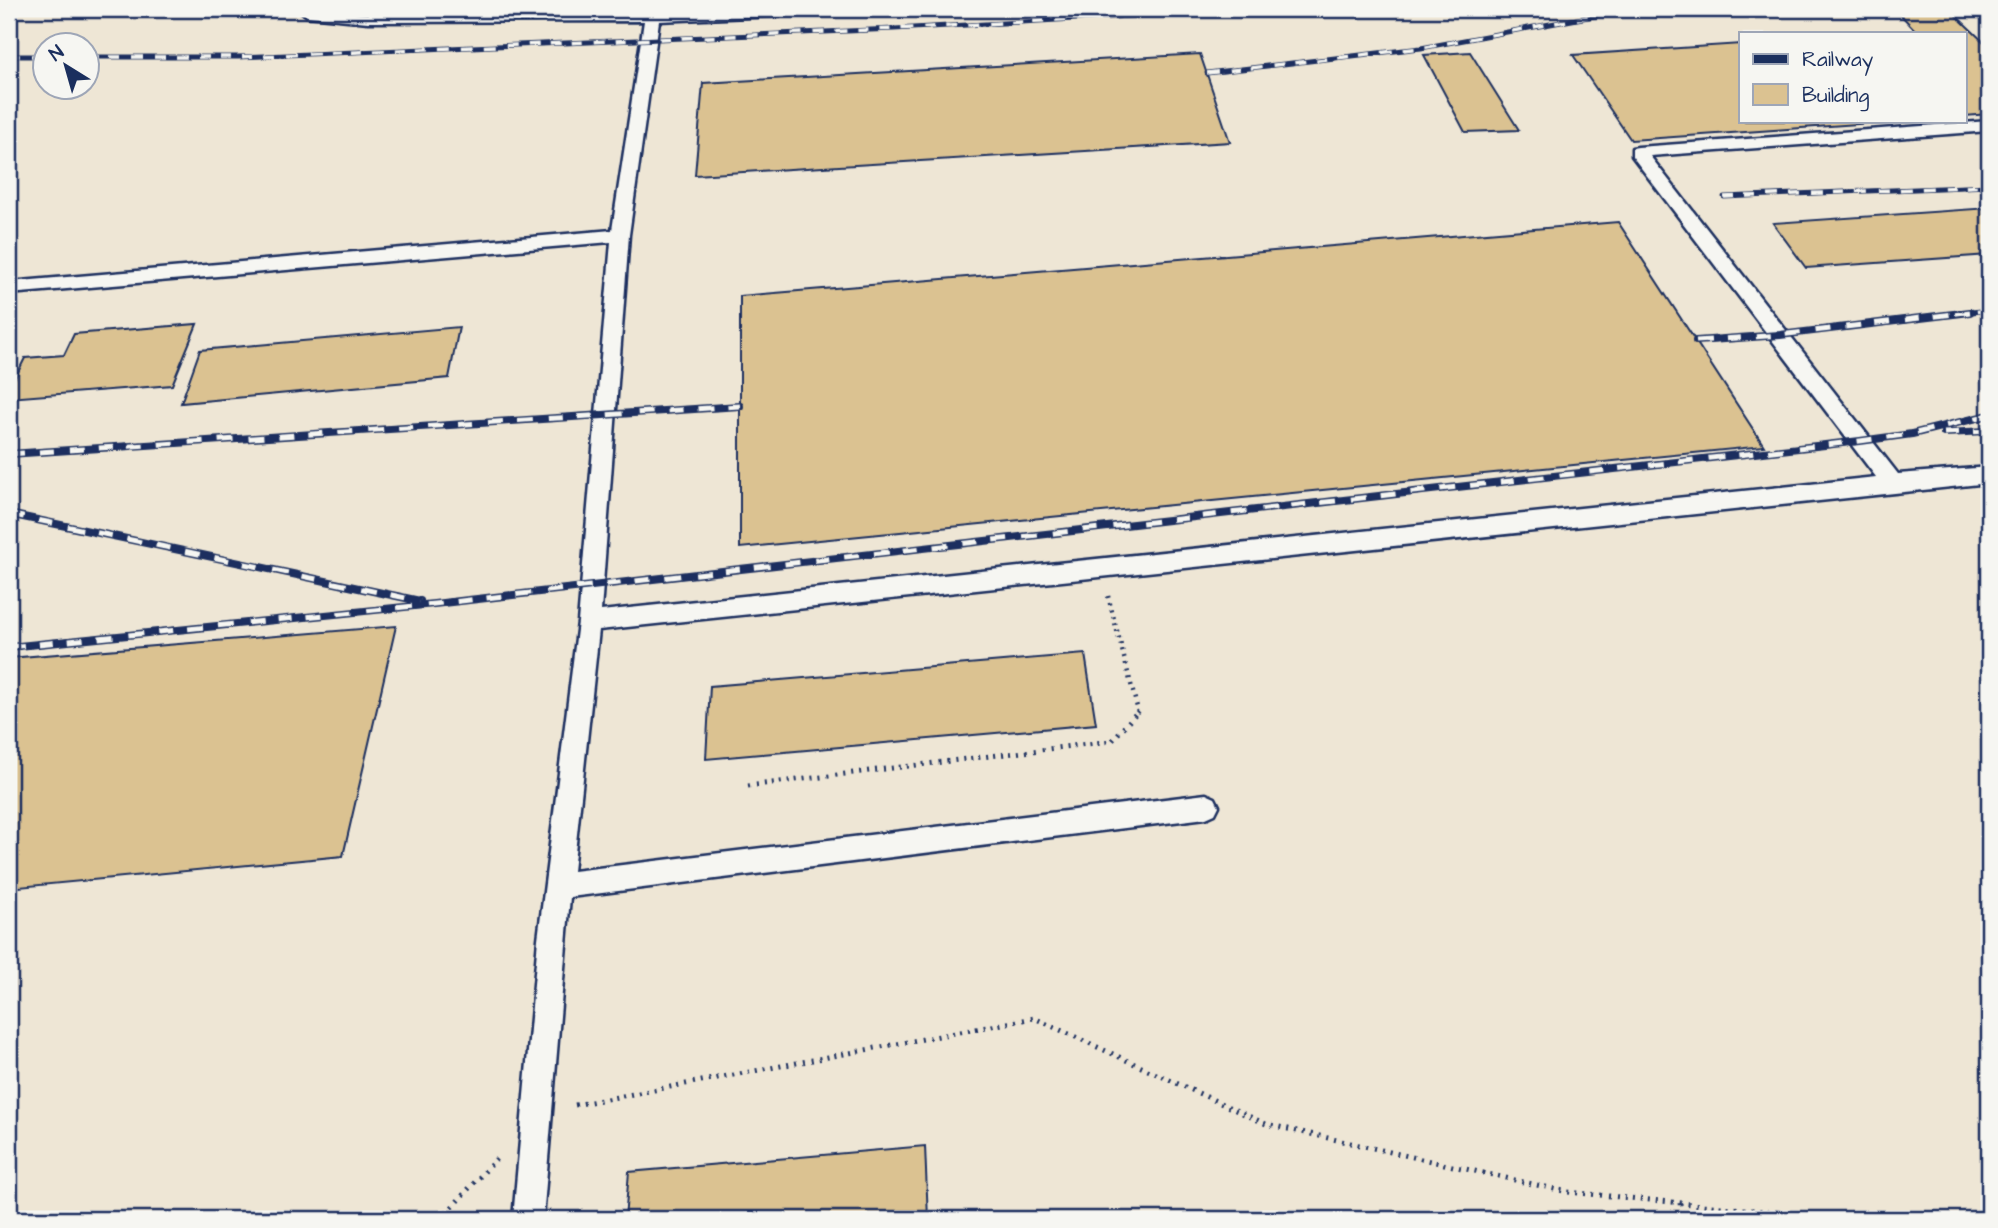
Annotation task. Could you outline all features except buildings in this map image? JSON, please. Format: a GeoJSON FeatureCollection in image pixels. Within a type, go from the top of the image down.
{"type":"FeatureCollection","features":[{"type":"Feature","properties":{"kind":"lane"},"geometry":{"type":"LineString","coordinates":[[305,9],[368,18],[652,18],[838,9]]}},
{"type":"Feature","properties":{"kind":"lane"},"geometry":{"type":"LineString","coordinates":[[528,1219],[558,886],[589,622],[620,235],[652,18]]}},
{"type":"Feature","properties":{"kind":"lane"},"geometry":{"type":"LineString","coordinates":[[1893,483],[1638,152],[1989,126]]}},
{"type":"Feature","properties":{"kind":"lane"},"geometry":{"type":"LineString","coordinates":[[9,288],[620,235]]}},
{"type":"Feature","properties":{"kind":"lane"},"geometry":{"type":"LineString","coordinates":[[589,622],[1989,475]]}},
{"type":"Feature","properties":{"kind":"lane"},"geometry":{"type":"LineString","coordinates":[[558,886],[1206,806]]}},
{"type":"Feature","properties":{"kind":"path"},"geometry":{"type":"LineString","coordinates":[[748,786],[1112,741],[1138,711],[1100,568]]}},
{"type":"Feature","properties":{"kind":"path"},"geometry":{"type":"LineString","coordinates":[[442,1219],[537,1113],[668,1085],[1034,1018],[1266,1124],[1568,1192],[1846,1219]]}},
{"type":"Feature","properties":{"kind":"path"},"geometry":{"type":"LineString","coordinates":[[1680,1203],[1682,1219]]}},
{"type":"Feature","properties":{"kind":"shaded area"},"geometry":{"type":"Polygon","coordinates":[[[9,9],[1989,9],[1989,1219],[9,1219],[9,9]]]}},
{"type":"Feature","properties":{"kind":"railway"},"geometry":{"type":"LineString","coordinates":[[102,57],[238,57],[894,29],[1255,9]]}},
{"type":"Feature","properties":{"kind":"railway"},"geometry":{"type":"LineString","coordinates":[[1207,73],[1421,48],[1631,9]]}},
{"type":"Feature","properties":{"kind":"railway"},"geometry":{"type":"LineString","coordinates":[[9,56],[32,56]]}},
{"type":"Feature","properties":{"kind":"railway"},"geometry":{"type":"LineString","coordinates":[[1724,197],[1989,186]]}},
{"type":"Feature","properties":{"kind":"railway"},"geometry":{"type":"LineString","coordinates":[[1955,314],[1989,310]]}},
{"type":"Feature","properties":{"kind":"railway"},"geometry":{"type":"LineString","coordinates":[[1696,341],[1780,335],[1970,312]]}},
{"type":"Feature","properties":{"kind":"railway"},"geometry":{"type":"LineString","coordinates":[[9,454],[740,406]]}},
{"type":"Feature","properties":{"kind":"railway"},"geometry":{"type":"LineString","coordinates":[[9,647],[434,604],[1860,441],[1912,434],[1989,415]]}},
{"type":"Feature","properties":{"kind":"railway"},"geometry":{"type":"LineString","coordinates":[[1944,433],[1989,431]]}},
{"type":"Feature","properties":{"kind":"railway"},"geometry":{"type":"LineString","coordinates":[[9,514],[420,601]]}}]}
